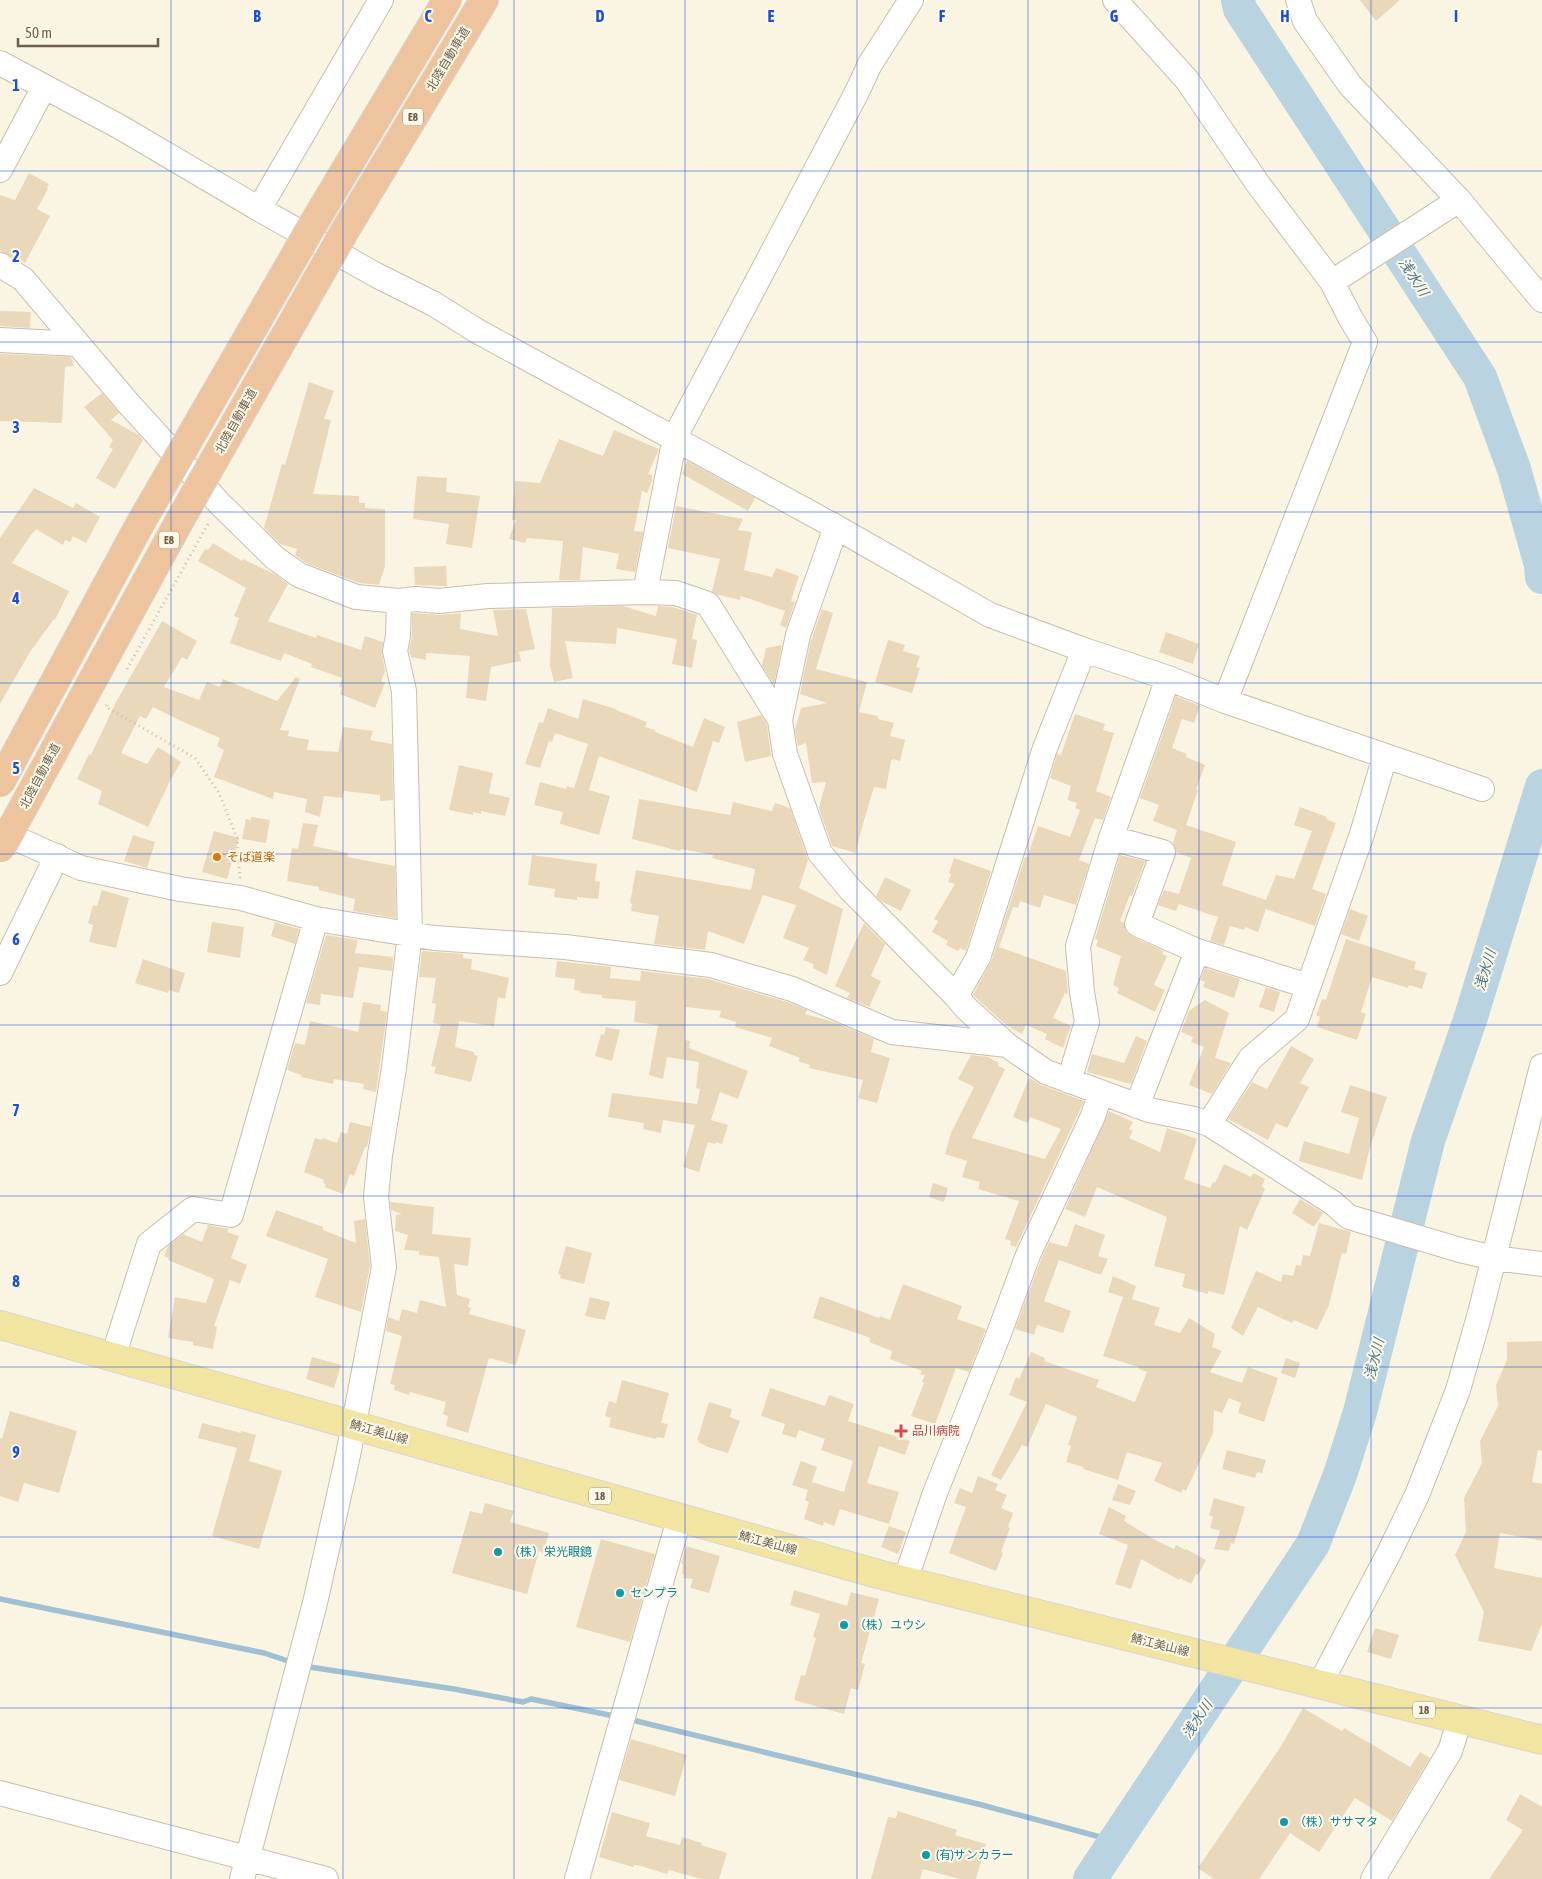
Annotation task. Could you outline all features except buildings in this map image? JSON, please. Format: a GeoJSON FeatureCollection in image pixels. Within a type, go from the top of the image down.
{"type":"FeatureCollection","features":[{"type":"Feature","properties":{"kind":"highway","name":"E8"},"geometry":{"type":"LineString","coordinates":[[0,782],[145,515],[316,219],[447,0]]}},
{"type":"Feature","properties":{"kind":"highway","name":"北陸自動車道"},"geometry":{"type":"LineString","coordinates":[[0,843],[343,234],[484,0]]}},
{"type":"Feature","properties":{"kind":"main road","name":"鯖江美山線"},"geometry":{"type":"LineString","coordinates":[[0,1325],[679,1519],[904,1581],[1542,1740]]}},
{"type":"Feature","properties":{"kind":"street"},"geometry":{"type":"LineString","coordinates":[[259,209],[381,0]]}},
{"type":"Feature","properties":{"kind":"street"},"geometry":{"type":"LineString","coordinates":[[645,592],[675,438],[870,64],[911,0]]}},
{"type":"Feature","properties":{"kind":"street"},"geometry":{"type":"LineString","coordinates":[[1115,0],[1187,80],[1258,184],[1339,277],[1351,320],[1365,342],[1226,701]]}},
{"type":"Feature","properties":{"kind":"street"},"geometry":{"type":"LineString","coordinates":[[1298,0],[1305,21],[1350,85],[1459,200],[1542,300]]}},
{"type":"Feature","properties":{"kind":"street"},"geometry":{"type":"LineString","coordinates":[[0,63],[120,127],[376,275],[434,304],[477,331],[836,527],[990,615],[1084,650],[1168,678],[1226,701],[1482,790]]}},
{"type":"Feature","properties":{"kind":"street"},"geometry":{"type":"LineString","coordinates":[[0,170],[44,86]]}},
{"type":"Feature","properties":{"kind":"street"},"geometry":{"type":"LineString","coordinates":[[1339,277],[1459,200]]}},
{"type":"Feature","properties":{"kind":"street"},"geometry":{"type":"LineString","coordinates":[[0,265],[23,279],[128,403],[220,504],[275,558],[299,575],[356,597],[399,601],[416,599],[438,601],[488,596],[645,592],[676,593],[708,604],[780,720],[786,754],[820,853],[850,889],[966,1008],[1007,1045],[1046,1072],[1137,1106],[1209,1124],[1333,1203],[1349,1217],[1460,1250],[1494,1258],[1542,1264]]}},
{"type":"Feature","properties":{"kind":"street"},"geometry":{"type":"LineString","coordinates":[[0,340],[78,344]]}},
{"type":"Feature","properties":{"kind":"street"},"geometry":{"type":"LineString","coordinates":[[780,720],[798,635],[836,527]]}},
{"type":"Feature","properties":{"kind":"street"},"geometry":{"type":"LineString","coordinates":[[246,1868],[275,1760],[286,1708],[315,1603],[348,1455],[384,1267],[376,1197],[410,933],[404,691],[395,651],[398,636],[399,601]]}},
{"type":"Feature","properties":{"kind":"street"},"geometry":{"type":"LineString","coordinates":[[956,996],[978,958],[1046,748],[1084,650]]}},
{"type":"Feature","properties":{"kind":"street"},"geometry":{"type":"LineString","coordinates":[[1069,1080],[1087,1022],[1078,946],[1111,838],[1168,678]]}},
{"type":"Feature","properties":{"kind":"street"},"geometry":{"type":"LineString","coordinates":[[1209,1124],[1250,1059],[1296,1019],[1362,834],[1385,756]]}},
{"type":"Feature","properties":{"kind":"street"},"geometry":{"type":"LineString","coordinates":[[1111,838],[1164,852],[1137,924],[1197,951],[1308,986]]}},
{"type":"Feature","properties":{"kind":"street"},"geometry":{"type":"LineString","coordinates":[[0,843],[58,856],[81,868],[180,889],[241,898],[316,919],[434,938],[565,947],[711,966],[792,989],[892,1032],[1007,1045]]}},
{"type":"Feature","properties":{"kind":"street"},"geometry":{"type":"LineString","coordinates":[[0,972],[58,856]]}},
{"type":"Feature","properties":{"kind":"street"},"geometry":{"type":"LineString","coordinates":[[113,1357],[149,1244],[193,1209],[231,1215],[316,919]]}},
{"type":"Feature","properties":{"kind":"street"},"geometry":{"type":"LineString","coordinates":[[1137,1106],[1197,951]]}},
{"type":"Feature","properties":{"kind":"street"},"geometry":{"type":"LineString","coordinates":[[1313,1683],[1389,1553],[1417,1495],[1458,1390],[1480,1313],[1542,1066]]}},
{"type":"Feature","properties":{"kind":"street"},"geometry":{"type":"LineString","coordinates":[[904,1581],[935,1493],[998,1336],[1028,1255],[1093,1116],[1101,1092]]}},
{"type":"Feature","properties":{"kind":"street"},"geometry":{"type":"LineString","coordinates":[[577,1879],[679,1519]]}},
{"type":"Feature","properties":{"kind":"street"},"geometry":{"type":"LineString","coordinates":[[1373,1879],[1450,1750],[1460,1719]]}},
{"type":"Feature","properties":{"kind":"street"},"geometry":{"type":"LineString","coordinates":[[0,1793],[246,1868],[326,1879]]}},
{"type":"Feature","properties":{"kind":"path"},"geometry":{"type":"LineString","coordinates":[[125,672],[220,504]]}},
{"type":"Feature","properties":{"kind":"path"},"geometry":{"type":"LineString","coordinates":[[111,698],[106,707],[195,758],[219,793],[237,838],[241,898]]}},
{"type":"Feature","properties":{"kind":"waterway","name":"浅水川"},"geometry":{"type":"LineString","coordinates":[[1238,0],[1240,9],[1480,377],[1514,469],[1541,565],[1542,577]]}},
{"type":"Feature","properties":{"kind":"waterway","name":"浅水川"},"geometry":{"type":"LineString","coordinates":[[1090,1879],[1313,1544],[1340,1475],[1360,1412],[1428,1141],[1470,1020],[1542,786]]}},
{"type":"Feature","properties":{"kind":"waterway"},"geometry":{"type":"LineString","coordinates":[[0,1599],[264,1653],[294,1663]]}},
{"type":"Feature","properties":{"kind":"waterway"},"geometry":{"type":"LineString","coordinates":[[303,1666],[454,1689],[523,1702],[531,1699],[619,1717]]}},
{"type":"Feature","properties":{"kind":"waterway"},"geometry":{"type":"LineString","coordinates":[[628,1719],[982,1805],[1115,1841]]}},
{"type":"Feature","properties":{"kind":"place","name":"そば道楽"},"geometry":{"type":"Point","coordinates":[217,857]}},
{"type":"Feature","properties":{"kind":"place","name":"品川病院"},"geometry":{"type":"Point","coordinates":[901,1431]}},
{"type":"Feature","properties":{"kind":"place","name":"（株）栄光眼鏡"},"geometry":{"type":"Point","coordinates":[498,1552]}},
{"type":"Feature","properties":{"kind":"place","name":"センプラ"},"geometry":{"type":"Point","coordinates":[620,1593]}},
{"type":"Feature","properties":{"kind":"place","name":"（株）ユウシ"},"geometry":{"type":"Point","coordinates":[844,1625]}},
{"type":"Feature","properties":{"kind":"place","name":"（株）ササマタ"},"geometry":{"type":"Point","coordinates":[1284,1822]}},
{"type":"Feature","properties":{"kind":"place","name":"(有)サンカラー"},"geometry":{"type":"Point","coordinates":[926,1855]}}]}
